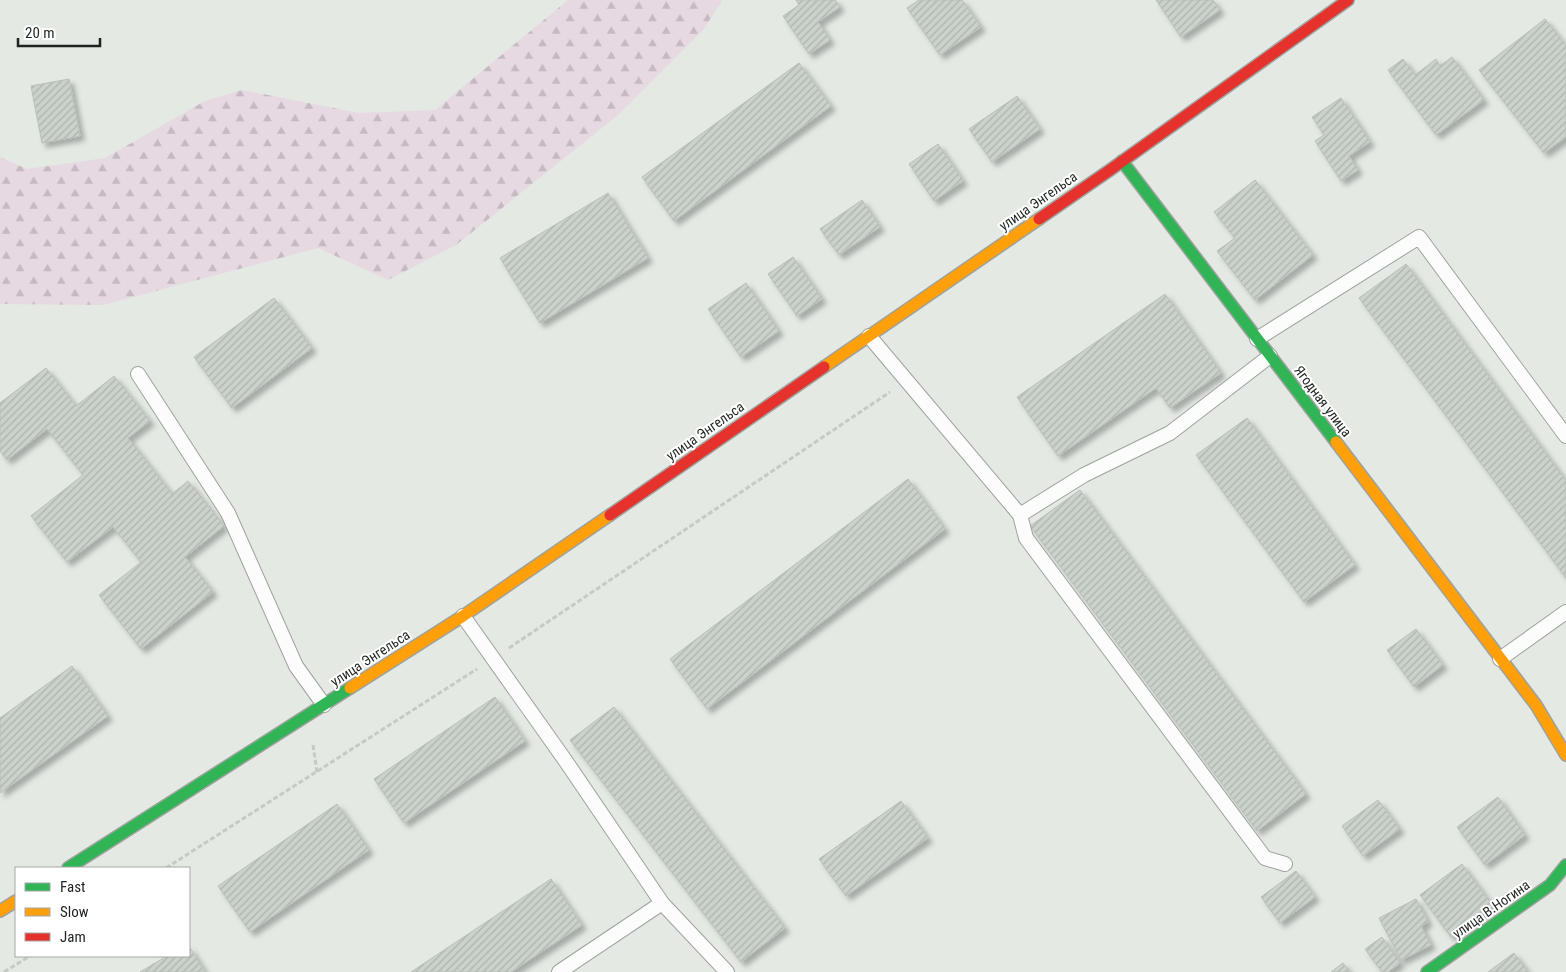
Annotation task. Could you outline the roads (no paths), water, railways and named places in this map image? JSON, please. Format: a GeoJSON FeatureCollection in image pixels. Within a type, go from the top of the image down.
{"type":"FeatureCollection","features":[{"type":"Feature","properties":{"kind":"main road","name":"улица Энгельса"},"geometry":{"type":"LineString","coordinates":[[70,867],[463,616],[1122,161],[1348,0]]}},
{"type":"Feature","properties":{"kind":"main road","name":"Ягодная улица"},"geometry":{"type":"LineString","coordinates":[[1122,161],[1500,659]]}},
{"type":"Feature","properties":{"kind":"main road"},"geometry":{"type":"LineString","coordinates":[[1500,659],[1536,705],[1566,755]]}},
{"type":"Feature","properties":{"kind":"main road","name":"улица В.Ногина"},"geometry":{"type":"LineString","coordinates":[[1427,972],[1550,886],[1566,865]]}},
{"type":"Feature","properties":{"kind":"main road"},"geometry":{"type":"LineString","coordinates":[[0,911],[15,902]]}},
{"type":"Feature","properties":{"kind":"lane"},"geometry":{"type":"LineString","coordinates":[[1257,338],[1419,237],[1566,436]]}},
{"type":"Feature","properties":{"kind":"lane"},"geometry":{"type":"LineString","coordinates":[[869,336],[1020,515],[1026,538],[1265,858],[1285,864]]}},
{"type":"Feature","properties":{"kind":"lane"},"geometry":{"type":"LineString","coordinates":[[1020,515],[1084,475],[1170,433],[1270,356]]}},
{"type":"Feature","properties":{"kind":"lane"},"geometry":{"type":"LineString","coordinates":[[138,374],[228,513],[296,666],[324,705]]}},
{"type":"Feature","properties":{"kind":"lane"},"geometry":{"type":"LineString","coordinates":[[1500,659],[1566,612]]}},
{"type":"Feature","properties":{"kind":"lane"},"geometry":{"type":"LineString","coordinates":[[463,616],[565,760],[662,903],[727,972]]}},
{"type":"Feature","properties":{"kind":"lane"},"geometry":{"type":"LineString","coordinates":[[559,972],[662,903]]}}]}
